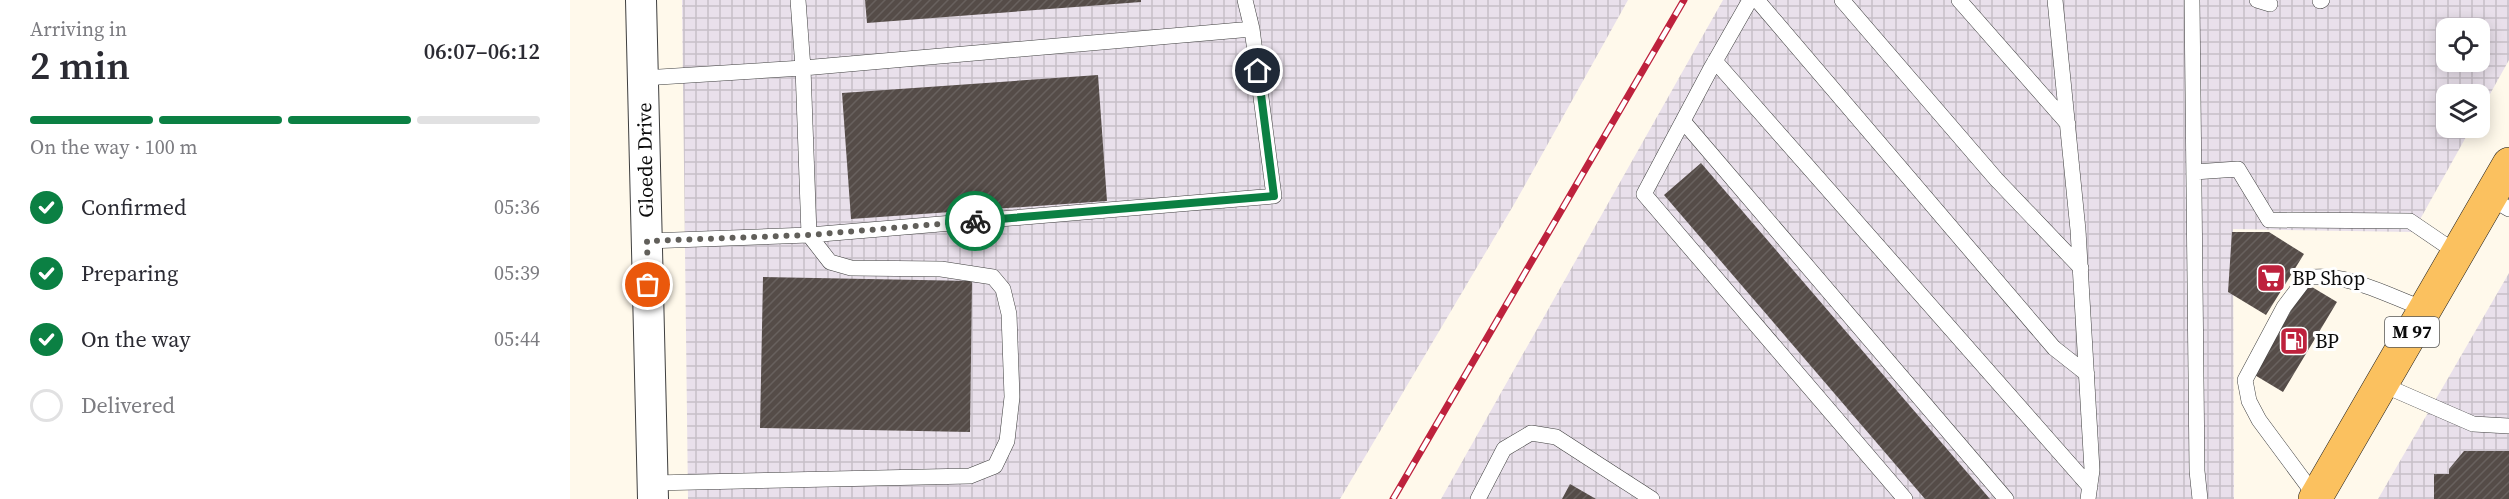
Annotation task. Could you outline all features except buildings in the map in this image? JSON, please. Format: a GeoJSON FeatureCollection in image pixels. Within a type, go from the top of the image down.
{"type":"FeatureCollection","features":[{"type":"Feature","properties":{"kind":"main road","name":"M 97"},"geometry":{"type":"LineString","coordinates":[[2316,498],[2457,253],[2499,204],[2509,164]]}},
{"type":"Feature","properties":{"kind":"street","name":"Gloede Drive"},"geometry":{"type":"LineString","coordinates":[[641,0],[653,491]]}},
{"type":"Feature","properties":{"kind":"lane"},"geometry":{"type":"LineString","coordinates":[[653,491],[970,477],[995,466],[1007,441],[1012,397],[1009,314],[1003,289],[993,277],[941,269],[851,268],[830,262],[809,235],[803,68],[798,0]]}},
{"type":"Feature","properties":{"kind":"lane"},"geometry":{"type":"LineString","coordinates":[[647,241],[809,235],[1274,196],[1252,29],[1245,0]]}},
{"type":"Feature","properties":{"kind":"lane"},"geometry":{"type":"LineString","coordinates":[[1750,0],[1715,60],[1644,194],[1905,499]]}},
{"type":"Feature","properties":{"kind":"lane"},"geometry":{"type":"LineString","coordinates":[[1757,0],[2054,348],[2087,374]]}},
{"type":"Feature","properties":{"kind":"lane"},"geometry":{"type":"LineString","coordinates":[[1842,0],[1996,179],[2081,268]]}},
{"type":"Feature","properties":{"kind":"lane"},"geometry":{"type":"LineString","coordinates":[[1959,0],[2068,124]]}},
{"type":"Feature","properties":{"kind":"lane"},"geometry":{"type":"LineString","coordinates":[[2055,0],[2081,268],[2092,470],[2089,493]]}},
{"type":"Feature","properties":{"kind":"lane"},"geometry":{"type":"LineString","coordinates":[[2192,0],[2197,471],[2200,499]]}},
{"type":"Feature","properties":{"kind":"lane"},"geometry":{"type":"LineString","coordinates":[[643,78],[803,68],[1252,29]]}},
{"type":"Feature","properties":{"kind":"lane"},"geometry":{"type":"LineString","coordinates":[[1715,60],[2089,493]]}},
{"type":"Feature","properties":{"kind":"lane"},"geometry":{"type":"LineString","coordinates":[[1683,121],[2006,499]]}},
{"type":"Feature","properties":{"kind":"lane"},"geometry":{"type":"LineString","coordinates":[[2194,172],[2238,170],[2269,220],[2410,221],[2457,253]]}},
{"type":"Feature","properties":{"kind":"lane"},"geometry":{"type":"LineString","coordinates":[[2316,498],[2259,420],[2249,401],[2246,380],[2284,307],[2306,278],[2322,275],[2340,278],[2425,309]]}},
{"type":"Feature","properties":{"kind":"lane"},"geometry":{"type":"LineString","coordinates":[[2381,384],[2473,424],[2509,426]]}},
{"type":"Feature","properties":{"kind":"lane"},"geometry":{"type":"LineString","coordinates":[[1478,499],[1504,449],[1531,433],[1556,437],[1652,499]]}},
{"type":"Feature","properties":{"kind":"shaded area"},"geometry":{"type":"Polygon","coordinates":[[[682,0],[1628,0],[1516,201],[1340,499],[688,499],[682,0]]]}},
{"type":"Feature","properties":{"kind":"shaded area"},"geometry":{"type":"Polygon","coordinates":[[[1723,0],[2509,0],[2509,60],[2490,94],[2490,84],[2436,84],[2436,138],[2465,138],[2413,232],[2233,229],[2234,499],[1441,499],[1723,0]]]}},
{"type":"Feature","properties":{"kind":"shaded area"},"geometry":{"type":"Polygon","coordinates":[[[2509,273],[2509,499],[2378,499],[2509,273]]]}},
{"type":"Feature","properties":{"kind":"railway"},"geometry":{"type":"LineString","coordinates":[[1393,499],[1684,0]]}},
{"type":"Feature","properties":{"kind":"way so far"},"geometry":{"type":"LineString","coordinates":[[648,285],[647,241],[809,235],[975,221]]}},
{"type":"Feature","properties":{"kind":"place","name":"BP Shop"},"geometry":{"type":"Point","coordinates":[2271,278]}},
{"type":"Feature","properties":{"kind":"place","name":"BP"},"geometry":{"type":"Point","coordinates":[2294,341]}},
{"type":"Feature","properties":{"kind":"route"},"geometry":{"type":"LineString","coordinates":[[975,221],[1274,196],[1258,71]]}}]}
